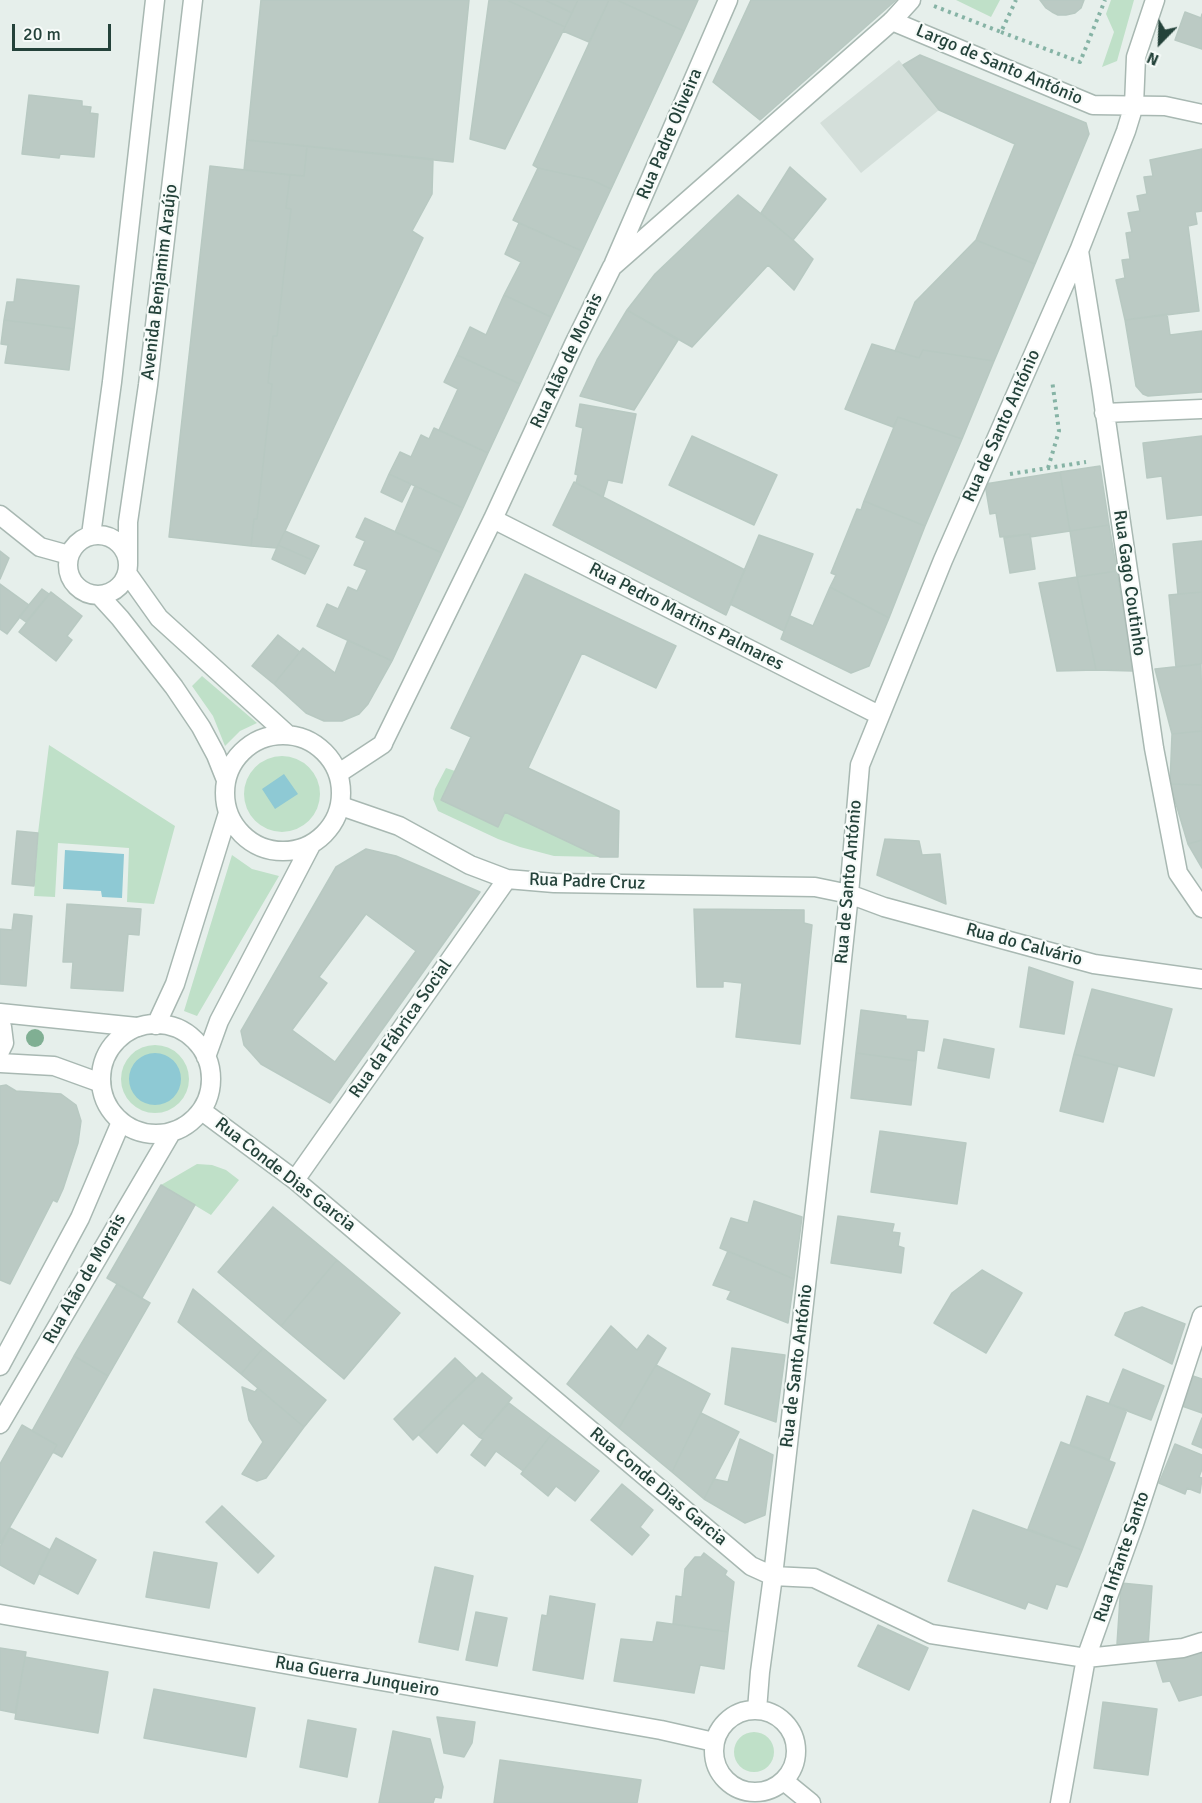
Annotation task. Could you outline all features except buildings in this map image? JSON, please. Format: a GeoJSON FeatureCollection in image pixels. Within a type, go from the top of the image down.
{"type":"FeatureCollection","features":[{"type":"Feature","properties":{"kind":"street","name":"Avenida Benjamim Araújo"},"geometry":{"type":"LineString","coordinates":[[92,535],[112,382],[155,0]]}},
{"type":"Feature","properties":{"kind":"street","name":"Avenida Benjamim Araújo"},"geometry":{"type":"LineString","coordinates":[[127,569],[128,522],[150,374],[193,0]]}},
{"type":"Feature","properties":{"kind":"street","name":"Rua Padre Oliveira"},"geometry":{"type":"LineString","coordinates":[[612,267],[728,0]]}},
{"type":"Feature","properties":{"kind":"street","name":"Rua de Santo António"},"geometry":{"type":"LineString","coordinates":[[758,1710],[760,1672],[773,1576],[849,894],[860,765],[943,560],[1079,251],[1126,131],[1134,105],[1136,57],[1155,0]]}},
{"type":"Feature","properties":{"kind":"street","name":"Largo de Santo António"},"geometry":{"type":"LineString","coordinates":[[892,21],[919,2]]}},
{"type":"Feature","properties":{"kind":"street","name":"Rua Alão de Morais"},"geometry":{"type":"LineString","coordinates":[[339,773],[382,744],[493,519],[612,267],[892,21]]}},
{"type":"Feature","properties":{"kind":"street","name":"Largo de Santo António"},"geometry":{"type":"LineString","coordinates":[[892,21],[1093,105],[1165,106],[1202,114]]}},
{"type":"Feature","properties":{"kind":"street","name":"Rua Gago Coutinho"},"geometry":{"type":"LineString","coordinates":[[1079,251],[1154,748],[1178,873],[1202,908]]}},
{"type":"Feature","properties":{"kind":"street"},"geometry":{"type":"LineString","coordinates":[[1104,413],[1202,409]]}},
{"type":"Feature","properties":{"kind":"street"},"geometry":{"type":"LineString","coordinates":[[0,515],[40,547],[69,555]]}},
{"type":"Feature","properties":{"kind":"street","name":"Rua Pedro Martins Palmares"},"geometry":{"type":"LineString","coordinates":[[493,519],[879,715]]}},
{"type":"Feature","properties":{"kind":"street"},"geometry":{"type":"LineString","coordinates":[[92,535],[105,535],[117,541],[125,552],[127,569],[123,582],[116,588],[99,595],[89,594],[81,589],[69,574],[69,555],[74,546],[82,539],[92,535]]}},
{"type":"Feature","properties":{"kind":"street"},"geometry":{"type":"LineString","coordinates":[[127,569],[159,618],[288,735]]}},
{"type":"Feature","properties":{"kind":"street"},"geometry":{"type":"LineString","coordinates":[[99,595],[174,687],[201,727],[226,780]]}},
{"type":"Feature","properties":{"kind":"street"},"geometry":{"type":"LineString","coordinates":[[272,735],[305,738],[319,746],[331,759],[339,773],[342,790],[341,806],[334,822],[324,835],[311,845],[295,850],[279,851],[262,847],[248,839],[236,827],[228,813],[225,796],[226,780],[232,764],[242,751],[256,741],[272,735]]}},
{"type":"Feature","properties":{"kind":"street","name":"Rua Padre Cruz"},"geometry":{"type":"LineString","coordinates":[[341,806],[399,826],[470,865],[507,879],[554,883],[815,887],[849,894]]}},
{"type":"Feature","properties":{"kind":"street"},"geometry":{"type":"LineString","coordinates":[[156,1025],[175,984],[228,813]]}},
{"type":"Feature","properties":{"kind":"street"},"geometry":{"type":"LineString","coordinates":[[206,1057],[222,1015],[311,845]]}},
{"type":"Feature","properties":{"kind":"street","name":"Rua da Fábrica Social"},"geometry":{"type":"LineString","coordinates":[[296,1180],[507,879]]}},
{"type":"Feature","properties":{"kind":"street","name":"Rua do Calvário"},"geometry":{"type":"LineString","coordinates":[[849,894],[884,907],[1094,964],[1202,979]]}},
{"type":"Feature","properties":{"kind":"street"},"geometry":{"type":"LineString","coordinates":[[0,1013],[137,1027],[156,1025],[172,1027],[186,1034],[198,1044],[206,1057],[211,1079],[207,1101],[202,1111]]}},
{"type":"Feature","properties":{"kind":"street"},"geometry":{"type":"LineString","coordinates":[[0,1023],[4,1043],[0,1050]]}},
{"type":"Feature","properties":{"kind":"street"},"geometry":{"type":"LineString","coordinates":[[137,1027],[126,1032],[108,1052],[102,1067],[101,1083],[107,1105],[121,1122],[136,1131],[153,1134],[171,1133]]}},
{"type":"Feature","properties":{"kind":"street"},"geometry":{"type":"LineString","coordinates":[[0,1063],[54,1066],[101,1083]]}},
{"type":"Feature","properties":{"kind":"street","name":"Rua Alão de Morais"},"geometry":{"type":"LineString","coordinates":[[0,1424],[171,1133],[188,1124],[202,1111]]}},
{"type":"Feature","properties":{"kind":"street","name":"Rua Conde Dias Garcia"},"geometry":{"type":"LineString","coordinates":[[202,1111],[296,1180],[752,1566],[773,1576],[814,1578],[931,1634],[1086,1658],[1183,1648],[1202,1642]]}},
{"type":"Feature","properties":{"kind":"street","name":"Rua Alão de Morais"},"geometry":{"type":"LineString","coordinates":[[0,1366],[80,1218],[121,1122]]}},
{"type":"Feature","properties":{"kind":"street","name":"Rua Infante Santo"},"geometry":{"type":"LineString","coordinates":[[1060,1803],[1086,1658],[1134,1524],[1202,1316]]}},
{"type":"Feature","properties":{"kind":"street","name":"Rua Guerra Junqueiro"},"geometry":{"type":"LineString","coordinates":[[0,1614],[650,1728],[714,1742]]}},
{"type":"Feature","properties":{"kind":"street"},"geometry":{"type":"LineString","coordinates":[[758,1710],[780,1718],[788,1726],[794,1737],[795,1760],[784,1780],[774,1787],[737,1796],[716,1766],[713,1754],[714,1742],[725,1722],[746,1711],[758,1710]]}},
{"type":"Feature","properties":{"kind":"street"},"geometry":{"type":"LineString","coordinates":[[784,1780],[811,1803]]}},
{"type":"Feature","properties":{"kind":"path"},"geometry":{"type":"LineString","coordinates":[[1001,32],[1016,0]]}},
{"type":"Feature","properties":{"kind":"path"},"geometry":{"type":"LineString","coordinates":[[919,2],[1080,62],[1105,0]]}},
{"type":"Feature","properties":{"kind":"path"},"geometry":{"type":"LineString","coordinates":[[1048,468],[1059,431],[1052,380]]}},
{"type":"Feature","properties":{"kind":"path"},"geometry":{"type":"LineString","coordinates":[[1017,472],[1058,466]]}},
{"type":"Feature","properties":{"kind":"shaded area"},"geometry":{"type":"Polygon","coordinates":[[[899,60],[939,110],[861,173],[820,123],[899,60]]]}},
{"type":"Feature","properties":{"kind":"green space"},"geometry":{"type":"Polygon","coordinates":[[[956,0],[1000,0],[991,17],[956,0]]]}},
{"type":"Feature","properties":{"kind":"green space"},"geometry":{"type":"Polygon","coordinates":[[[1111,0],[1134,0],[1117,61],[1102,67],[1114,32],[1106,14],[1111,0]]]}},
{"type":"Feature","properties":{"kind":"green space"},"geometry":{"type":"Polygon","coordinates":[[[202,676],[257,723],[240,731],[225,746],[213,716],[192,686],[202,676]]]}},
{"type":"Feature","properties":{"kind":"green space"},"geometry":{"type":"Polygon","coordinates":[[[49,745],[175,826],[154,904],[127,902],[129,848],[58,843],[55,897],[34,896],[38,833],[49,745]]]}},
{"type":"Feature","properties":{"kind":"green space"},"geometry":{"type":"Polygon","coordinates":[[[282,756],[296,759],[309,767],[317,780],[320,794],[317,808],[309,821],[296,829],[282,832],[268,829],[255,821],[247,808],[244,794],[247,780],[255,767],[268,759],[282,756]]]}},
{"type":"Feature","properties":{"kind":"green space"},"geometry":{"type":"Polygon","coordinates":[[[446,768],[455,771],[441,800],[498,826],[505,812],[600,857],[554,856],[520,847],[438,811],[433,799],[435,789],[446,768]]]}},
{"type":"Feature","properties":{"kind":"green space"},"geometry":{"type":"Polygon","coordinates":[[[232,855],[252,869],[279,876],[197,1016],[184,1011],[232,855]]]}},
{"type":"Feature","properties":{"kind":"green space"},"geometry":{"type":"Polygon","coordinates":[[[155,1045],[168,1048],[179,1055],[186,1066],[189,1079],[186,1092],[179,1103],[168,1110],[155,1113],[142,1110],[131,1103],[124,1092],[121,1079],[124,1066],[131,1055],[142,1048],[155,1045]]]}},
{"type":"Feature","properties":{"kind":"green space"},"geometry":{"type":"Polygon","coordinates":[[[197,1164],[212,1165],[226,1170],[239,1180],[211,1215],[161,1185],[197,1164]]]}},
{"type":"Feature","properties":{"kind":"green space"},"geometry":{"type":"Polygon","coordinates":[[[754,1732],[762,1733],[768,1738],[773,1744],[773,1760],[768,1766],[762,1771],[754,1772],[746,1771],[740,1766],[735,1760],[734,1752],[735,1744],[740,1738],[746,1733],[754,1732]]]}},
{"type":"Feature","properties":{"kind":"water"},"geometry":{"type":"Polygon","coordinates":[[[284,774],[298,794],[275,809],[262,789],[284,774]]]}},
{"type":"Feature","properties":{"kind":"water"},"geometry":{"type":"Polygon","coordinates":[[[65,850],[124,854],[122,898],[102,897],[101,891],[63,889],[65,850]]]}},
{"type":"Feature","properties":{"kind":"water"},"geometry":{"type":"Polygon","coordinates":[[[150,1053],[160,1053],[174,1060],[181,1079],[174,1098],[160,1105],[150,1105],[140,1101],[133,1094],[129,1084],[129,1074],[133,1064],[140,1057],[150,1053]]]}}]}
